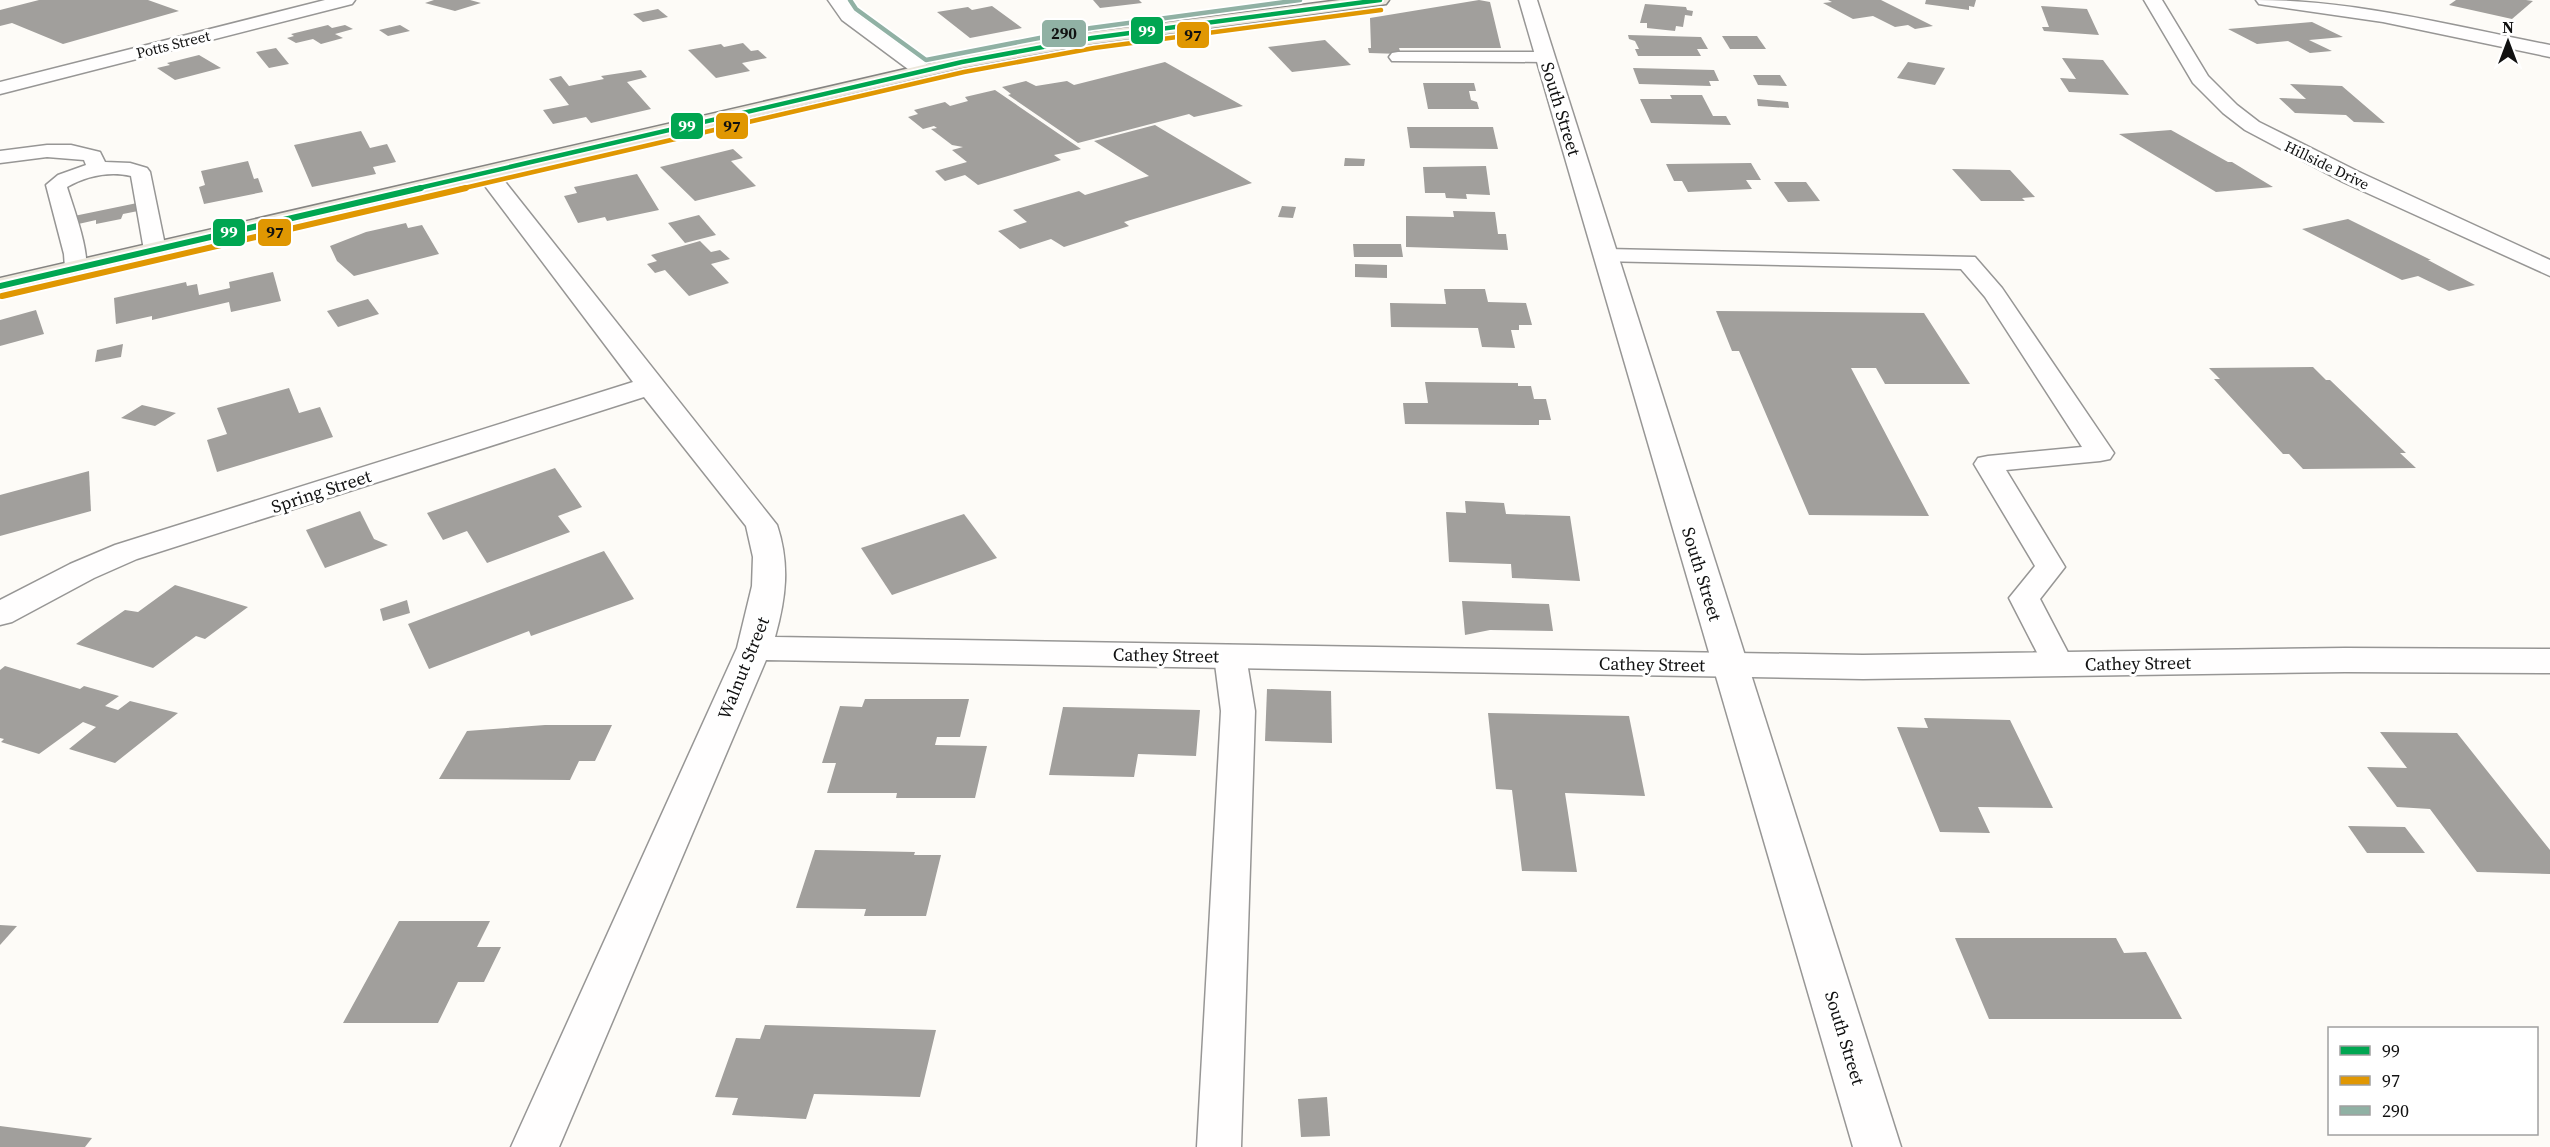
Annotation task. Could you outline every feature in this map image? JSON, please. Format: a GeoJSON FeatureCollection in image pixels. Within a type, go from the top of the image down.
{"type":"FeatureCollection","features":[{"type":"Feature","properties":{"kind":"main road"},"geometry":{"type":"LineString","coordinates":[[0,286],[923,71],[1092,38],[1380,0]]}},
{"type":"Feature","properties":{"kind":"street"},"geometry":{"type":"LineString","coordinates":[[837,0],[848,16],[923,71]]}},
{"type":"Feature","properties":{"kind":"street","name":"South Street"},"geometry":{"type":"LineString","coordinates":[[1528,0],[1877,1147]]}},
{"type":"Feature","properties":{"kind":"street","name":"Hillside Drive"},"geometry":{"type":"LineString","coordinates":[[2153,0],[2200,79],[2230,109],[2252,126],[2351,177],[2550,269]]}},
{"type":"Feature","properties":{"kind":"street"},"geometry":{"type":"LineString","coordinates":[[2265,0],[2395,19],[2550,51]]}},
{"type":"Feature","properties":{"kind":"street","name":"Potts Street"},"geometry":{"type":"LineString","coordinates":[[2,86],[337,1]]}},
{"type":"Feature","properties":{"kind":"street","name":"Walnut Street"},"geometry":{"type":"LineString","coordinates":[[488,174],[650,386],[761,525],[769,546],[771,573],[766,609],[754,648],[535,1147]]}},
{"type":"Feature","properties":{"kind":"street","name":"Spring Street"},"geometry":{"type":"LineString","coordinates":[[0,614],[82,571],[126,552],[650,386]]}},
{"type":"Feature","properties":{"kind":"street","name":"Cathey Street"},"geometry":{"type":"LineString","coordinates":[[754,648],[1730,665],[2345,660],[2550,661]]}},
{"type":"Feature","properties":{"kind":"lane"},"geometry":{"type":"LineString","coordinates":[[1398,57],[1545,57]]}},
{"type":"Feature","properties":{"kind":"lane"},"geometry":{"type":"LineString","coordinates":[[0,157],[50,152],[84,153],[93,156],[98,170]]}},
{"type":"Feature","properties":{"kind":"lane"},"geometry":{"type":"LineString","coordinates":[[76,268],[75,254],[56,185],[64,180],[98,170],[129,168],[140,172],[155,250]]}},
{"type":"Feature","properties":{"kind":"lane"},"geometry":{"type":"LineString","coordinates":[[1607,256],[1967,262],[1995,293],[2049,379],[2100,453],[1988,464],[2050,567],[2024,598],[2058,664]]}},
{"type":"Feature","properties":{"kind":"lane"},"geometry":{"type":"LineString","coordinates":[[1219,1147],[1238,711],[1230,656]]}},
{"type":"Feature","properties":{"kind":"building"},"geometry":{"type":"Polygon","coordinates":[[[39,0],[148,0],[179,11],[63,44],[12,23],[0,26],[0,10],[39,0]]]}},
{"type":"Feature","properties":{"kind":"building"},"geometry":{"type":"Polygon","coordinates":[[[434,0],[470,0],[481,3],[455,11],[425,3],[434,0]]]}},
{"type":"Feature","properties":{"kind":"building"},"geometry":{"type":"Polygon","coordinates":[[[1093,0],[1139,0],[1142,3],[1100,8],[1093,0]]]}},
{"type":"Feature","properties":{"kind":"building"},"geometry":{"type":"Polygon","coordinates":[[[1479,0],[1490,2],[1501,48],[1399,48],[1401,54],[1369,53],[1368,48],[1371,48],[1370,18],[1479,0]]]}},
{"type":"Feature","properties":{"kind":"building"},"geometry":{"type":"Polygon","coordinates":[[[1828,0],[1881,0],[1933,26],[1915,29],[1908,25],[1895,27],[1873,16],[1853,19],[1823,3],[1832,2],[1828,0]]]}},
{"type":"Feature","properties":{"kind":"building"},"geometry":{"type":"Polygon","coordinates":[[[1926,0],[1976,0],[1974,7],[1969,6],[1969,10],[1925,4],[1926,0]]]}},
{"type":"Feature","properties":{"kind":"building"},"geometry":{"type":"Polygon","coordinates":[[[2456,0],[2533,1],[2512,19],[2449,5],[2456,0]]]}},
{"type":"Feature","properties":{"kind":"building"},"geometry":{"type":"Polygon","coordinates":[[[1645,4],[1686,7],[1687,10],[1693,11],[1692,16],[1685,15],[1683,27],[1676,26],[1675,31],[1647,28],[1647,23],[1640,23],[1645,4]]]}},
{"type":"Feature","properties":{"kind":"building"},"geometry":{"type":"Polygon","coordinates":[[[992,6],[1022,28],[970,38],[937,12],[968,7],[972,10],[992,6]]]}},
{"type":"Feature","properties":{"kind":"building"},"geometry":{"type":"Polygon","coordinates":[[[2041,6],[2087,9],[2099,35],[2044,31],[2042,27],[2049,27],[2041,6]]]}},
{"type":"Feature","properties":{"kind":"building"},"geometry":{"type":"Polygon","coordinates":[[[658,9],[668,17],[643,22],[633,14],[658,9]]]}},
{"type":"Feature","properties":{"kind":"building"},"geometry":{"type":"Polygon","coordinates":[[[2312,22],[2343,37],[2309,40],[2332,51],[2310,53],[2288,41],[2257,44],[2228,29],[2312,22]]]}},
{"type":"Feature","properties":{"kind":"building"},"geometry":{"type":"Polygon","coordinates":[[[328,25],[332,28],[345,25],[353,29],[335,34],[343,38],[321,44],[313,39],[296,43],[287,38],[294,36],[291,34],[328,25]]]}},
{"type":"Feature","properties":{"kind":"building"},"geometry":{"type":"Polygon","coordinates":[[[400,25],[410,31],[388,36],[379,30],[400,25]]]}},
{"type":"Feature","properties":{"kind":"building"},"geometry":{"type":"Polygon","coordinates":[[[1628,35],[1701,37],[1708,49],[1697,49],[1701,56],[1638,56],[1635,49],[1639,49],[1628,35]]]}},
{"type":"Feature","properties":{"kind":"building"},"geometry":{"type":"Polygon","coordinates":[[[1722,36],[1757,36],[1766,49],[1730,49],[1722,36]]]}},
{"type":"Feature","properties":{"kind":"building"},"geometry":{"type":"Polygon","coordinates":[[[1325,40],[1351,65],[1292,72],[1268,47],[1325,40]]]}},
{"type":"Feature","properties":{"kind":"building"},"geometry":{"type":"Polygon","coordinates":[[[743,43],[751,51],[758,50],[767,58],[742,63],[750,71],[716,78],[688,50],[721,44],[724,47],[743,43]]]}},
{"type":"Feature","properties":{"kind":"building"},"geometry":{"type":"Polygon","coordinates":[[[276,48],[289,64],[269,68],[256,52],[276,48]]]}},
{"type":"Feature","properties":{"kind":"building"},"geometry":{"type":"Polygon","coordinates":[[[199,55],[221,68],[175,80],[157,68],[170,65],[167,63],[199,55]]]}},
{"type":"Feature","properties":{"kind":"building"},"geometry":{"type":"Polygon","coordinates":[[[2062,58],[2103,60],[2129,95],[2069,92],[2060,78],[2076,79],[2062,58]]]}},
{"type":"Feature","properties":{"kind":"building"},"geometry":{"type":"Polygon","coordinates":[[[1165,62],[1243,106],[1194,117],[1189,114],[1078,143],[1008,95],[1011,94],[1002,87],[1026,81],[1036,86],[1067,81],[1074,85],[1165,62]]]}},
{"type":"Feature","properties":{"kind":"building"},"geometry":{"type":"Polygon","coordinates":[[[1908,62],[1945,68],[1935,85],[1897,78],[1908,62]]]}},
{"type":"Feature","properties":{"kind":"building"},"geometry":{"type":"Polygon","coordinates":[[[1633,68],[1714,70],[1719,81],[1709,81],[1711,86],[1639,84],[1633,68]]]}},
{"type":"Feature","properties":{"kind":"building"},"geometry":{"type":"Polygon","coordinates":[[[641,70],[647,77],[627,82],[651,109],[591,123],[586,117],[553,124],[543,110],[569,105],[549,79],[561,76],[569,86],[604,79],[601,76],[641,70]]]}},
{"type":"Feature","properties":{"kind":"building"},"geometry":{"type":"Polygon","coordinates":[[[1753,75],[1780,75],[1787,86],[1758,85],[1753,75]]]}},
{"type":"Feature","properties":{"kind":"building"},"geometry":{"type":"Polygon","coordinates":[[[1423,83],[1474,83],[1476,91],[1469,91],[1471,100],[1477,102],[1479,109],[1428,109],[1423,83]]]}},
{"type":"Feature","properties":{"kind":"building"},"geometry":{"type":"Polygon","coordinates":[[[2290,84],[2342,86],[2385,123],[2354,122],[2346,115],[2295,113],[2279,98],[2306,99],[2290,84]]]}},
{"type":"Feature","properties":{"kind":"building"},"geometry":{"type":"Polygon","coordinates":[[[995,90],[1081,149],[1054,155],[1061,160],[978,185],[965,175],[945,181],[935,171],[967,162],[952,150],[963,147],[952,145],[931,129],[937,128],[934,126],[923,129],[908,117],[918,114],[914,110],[945,102],[950,106],[968,101],[965,97],[995,90]]]}},
{"type":"Feature","properties":{"kind":"building"},"geometry":{"type":"Polygon","coordinates":[[[1670,95],[1702,95],[1713,116],[1726,116],[1731,125],[1651,123],[1640,99],[1672,99],[1670,95]]]}},
{"type":"Feature","properties":{"kind":"building"},"geometry":{"type":"Polygon","coordinates":[[[1757,99],[1788,102],[1789,108],[1758,106],[1757,99]]]}},
{"type":"Feature","properties":{"kind":"building"},"geometry":{"type":"Polygon","coordinates":[[[1155,125],[1252,183],[1124,222],[1129,226],[1064,247],[1051,239],[1020,249],[998,231],[1027,222],[1013,210],[1079,191],[1085,195],[1149,176],[1094,141],[1155,125]]]}},
{"type":"Feature","properties":{"kind":"building"},"geometry":{"type":"Polygon","coordinates":[[[1407,127],[1493,127],[1498,149],[1410,148],[1407,127]]]}},
{"type":"Feature","properties":{"kind":"building"},"geometry":{"type":"Polygon","coordinates":[[[2171,130],[2228,162],[2232,162],[2273,187],[2216,192],[2119,134],[2171,130]]]}},
{"type":"Feature","properties":{"kind":"building"},"geometry":{"type":"Polygon","coordinates":[[[361,131],[370,148],[387,144],[396,162],[373,167],[376,174],[312,187],[294,145],[361,131]]]}},
{"type":"Feature","properties":{"kind":"building"},"geometry":{"type":"Polygon","coordinates":[[[733,149],[743,158],[731,161],[756,186],[695,201],[660,167],[733,149]]]}},
{"type":"Feature","properties":{"kind":"building"},"geometry":{"type":"Polygon","coordinates":[[[1345,158],[1365,159],[1364,166],[1344,166],[1345,158]]]}},
{"type":"Feature","properties":{"kind":"building"},"geometry":{"type":"Polygon","coordinates":[[[248,161],[254,179],[258,178],[263,192],[204,204],[199,187],[205,185],[201,171],[248,161]]]}},
{"type":"Feature","properties":{"kind":"building"},"geometry":{"type":"Polygon","coordinates":[[[1751,163],[1761,180],[1746,180],[1752,189],[1688,192],[1682,181],[1674,181],[1666,164],[1751,163]]]}},
{"type":"Feature","properties":{"kind":"building"},"geometry":{"type":"Polygon","coordinates":[[[1486,166],[1490,195],[1466,194],[1467,199],[1446,198],[1445,193],[1425,193],[1423,167],[1486,166]]]}},
{"type":"Feature","properties":{"kind":"building"},"geometry":{"type":"Polygon","coordinates":[[[1952,169],[2010,170],[2035,197],[2022,198],[2025,201],[1981,201],[1952,169]]]}},
{"type":"Feature","properties":{"kind":"building"},"geometry":{"type":"Polygon","coordinates":[[[637,174],[659,210],[607,221],[605,217],[578,223],[564,196],[577,193],[574,187],[637,174]]]}},
{"type":"Feature","properties":{"kind":"building"},"geometry":{"type":"Polygon","coordinates":[[[1774,182],[1806,182],[1820,201],[1788,202],[1774,182]]]}},
{"type":"Feature","properties":{"kind":"building"},"geometry":{"type":"Polygon","coordinates":[[[142,202],[143,210],[123,214],[121,219],[96,224],[96,220],[74,225],[74,216],[142,202]]]}},
{"type":"Feature","properties":{"kind":"building"},"geometry":{"type":"Polygon","coordinates":[[[1282,206],[1296,207],[1293,218],[1278,217],[1282,206]]]}},
{"type":"Feature","properties":{"kind":"building"},"geometry":{"type":"Polygon","coordinates":[[[1453,211],[1495,212],[1498,234],[1506,234],[1508,250],[1406,247],[1406,216],[1454,217],[1453,211]]]}},
{"type":"Feature","properties":{"kind":"building"},"geometry":{"type":"Polygon","coordinates":[[[699,215],[716,235],[685,243],[668,223],[699,215]]]}},
{"type":"Feature","properties":{"kind":"building"},"geometry":{"type":"Polygon","coordinates":[[[2348,219],[2431,260],[2428,260],[2475,285],[2449,291],[2418,276],[2402,280],[2302,229],[2348,219]]]}},
{"type":"Feature","properties":{"kind":"building"},"geometry":{"type":"Polygon","coordinates":[[[406,223],[408,228],[422,225],[439,254],[354,276],[337,261],[330,246],[366,232],[406,223]]]}},
{"type":"Feature","properties":{"kind":"building"},"geometry":{"type":"Polygon","coordinates":[[[700,241],[711,252],[720,250],[730,259],[711,264],[729,283],[689,296],[665,270],[655,273],[647,264],[657,261],[651,255],[700,241]]]}},
{"type":"Feature","properties":{"kind":"building"},"geometry":{"type":"Polygon","coordinates":[[[1353,244],[1401,244],[1403,257],[1354,257],[1353,244]]]}},
{"type":"Feature","properties":{"kind":"building"},"geometry":{"type":"Polygon","coordinates":[[[1355,264],[1387,265],[1387,278],[1355,277],[1355,264]]]}},
{"type":"Feature","properties":{"kind":"building"},"geometry":{"type":"Polygon","coordinates":[[[273,272],[281,301],[231,312],[229,302],[152,320],[152,316],[116,324],[114,298],[186,282],[187,286],[197,284],[199,295],[230,288],[229,282],[273,272]]]}},
{"type":"Feature","properties":{"kind":"building"},"geometry":{"type":"Polygon","coordinates":[[[1444,289],[1485,289],[1488,302],[1526,303],[1532,325],[1519,325],[1519,330],[1511,330],[1515,348],[1482,347],[1478,328],[1391,327],[1390,303],[1446,304],[1444,289]]]}},
{"type":"Feature","properties":{"kind":"building"},"geometry":{"type":"Polygon","coordinates":[[[368,299],[379,314],[338,327],[327,311],[368,299]]]}},
{"type":"Feature","properties":{"kind":"building"},"geometry":{"type":"Polygon","coordinates":[[[36,310],[44,334],[0,346],[0,320],[36,310]]]}},
{"type":"Feature","properties":{"kind":"building"},"geometry":{"type":"Polygon","coordinates":[[[1716,311],[1924,313],[1970,384],[1885,384],[1876,368],[1851,368],[1929,516],[1809,515],[1739,351],[1732,351],[1716,311]]]}},
{"type":"Feature","properties":{"kind":"building"},"geometry":{"type":"Polygon","coordinates":[[[123,344],[121,357],[95,362],[97,350],[123,344]]]}},
{"type":"Feature","properties":{"kind":"building"},"geometry":{"type":"Polygon","coordinates":[[[2313,367],[2326,380],[2330,380],[2406,453],[2400,453],[2416,468],[2303,469],[2289,454],[2283,454],[2214,379],[2220,379],[2209,368],[2313,367]]]}},
{"type":"Feature","properties":{"kind":"building"},"geometry":{"type":"Polygon","coordinates":[[[1425,382],[1518,383],[1518,386],[1531,386],[1534,399],[1546,399],[1551,420],[1539,420],[1539,425],[1405,424],[1403,403],[1428,403],[1425,382]]]}},
{"type":"Feature","properties":{"kind":"building"},"geometry":{"type":"Polygon","coordinates":[[[289,388],[299,413],[320,407],[333,437],[217,472],[207,440],[227,434],[217,408],[289,388]]]}},
{"type":"Feature","properties":{"kind":"building"},"geometry":{"type":"Polygon","coordinates":[[[142,405],[176,413],[155,426],[121,418],[142,405]]]}},
{"type":"Feature","properties":{"kind":"building"},"geometry":{"type":"Polygon","coordinates":[[[555,468],[582,507],[558,516],[570,532],[487,563],[467,531],[443,540],[427,513],[555,468]]]}},
{"type":"Feature","properties":{"kind":"building"},"geometry":{"type":"Polygon","coordinates":[[[89,471],[91,511],[0,536],[0,495],[89,471]]]}},
{"type":"Feature","properties":{"kind":"building"},"geometry":{"type":"Polygon","coordinates":[[[1465,501],[1504,503],[1506,514],[1570,516],[1580,581],[1512,578],[1511,564],[1449,562],[1446,512],[1466,513],[1465,501]]]}},
{"type":"Feature","properties":{"kind":"building"},"geometry":{"type":"Polygon","coordinates":[[[360,511],[374,539],[388,545],[325,568],[306,530],[360,511]]]}},
{"type":"Feature","properties":{"kind":"building"},"geometry":{"type":"Polygon","coordinates":[[[964,514],[997,558],[892,595],[861,548],[964,514]]]}},
{"type":"Feature","properties":{"kind":"building"},"geometry":{"type":"Polygon","coordinates":[[[604,551],[634,599],[531,636],[529,631],[429,669],[408,624],[604,551]]]}},
{"type":"Feature","properties":{"kind":"building"},"geometry":{"type":"Polygon","coordinates":[[[175,585],[248,607],[205,639],[196,636],[153,668],[76,644],[125,610],[138,612],[175,585]]]}},
{"type":"Feature","properties":{"kind":"building"},"geometry":{"type":"Polygon","coordinates":[[[407,600],[410,613],[383,621],[380,609],[407,600]]]}},
{"type":"Feature","properties":{"kind":"building"},"geometry":{"type":"Polygon","coordinates":[[[1462,601],[1549,604],[1553,631],[1490,630],[1465,635],[1462,601]]]}},
{"type":"Feature","properties":{"kind":"building"},"geometry":{"type":"Polygon","coordinates":[[[5,666],[80,689],[84,686],[119,696],[105,706],[118,710],[130,701],[178,713],[115,763],[69,749],[96,727],[83,722],[39,754],[1,742],[4,739],[0,738],[0,670],[5,666]]]}},
{"type":"Feature","properties":{"kind":"building"},"geometry":{"type":"Polygon","coordinates":[[[1267,689],[1331,691],[1332,743],[1265,741],[1267,689]]]}},
{"type":"Feature","properties":{"kind":"building"},"geometry":{"type":"Polygon","coordinates":[[[865,699],[969,699],[960,737],[937,737],[935,745],[987,746],[975,798],[896,798],[897,793],[827,793],[836,763],[822,763],[840,706],[862,707],[865,699]]]}},
{"type":"Feature","properties":{"kind":"building"},"geometry":{"type":"Polygon","coordinates":[[[1063,707],[1200,710],[1196,756],[1138,754],[1134,777],[1049,775],[1063,707]]]}},
{"type":"Feature","properties":{"kind":"building"},"geometry":{"type":"Polygon","coordinates":[[[1488,713],[1629,716],[1645,796],[1565,793],[1577,872],[1522,871],[1512,790],[1496,789],[1488,713]]]}},
{"type":"Feature","properties":{"kind":"building"},"geometry":{"type":"Polygon","coordinates":[[[1924,718],[2010,720],[2053,808],[1978,807],[1990,833],[1940,832],[1897,727],[1928,728],[1924,718]]]}},
{"type":"Feature","properties":{"kind":"building"},"geometry":{"type":"Polygon","coordinates":[[[545,725],[612,725],[595,761],[579,761],[570,780],[439,779],[467,731],[545,725]]]}},
{"type":"Feature","properties":{"kind":"building"},"geometry":{"type":"Polygon","coordinates":[[[2380,732],[2457,733],[2550,850],[2550,874],[2477,872],[2430,809],[2397,807],[2367,767],[2407,768],[2380,732]]]}},
{"type":"Feature","properties":{"kind":"building"},"geometry":{"type":"Polygon","coordinates":[[[2348,826],[2405,827],[2425,853],[2367,853],[2348,826]]]}},
{"type":"Feature","properties":{"kind":"building"},"geometry":{"type":"Polygon","coordinates":[[[815,850],[915,852],[914,855],[941,855],[926,916],[864,916],[866,909],[796,908],[815,850]]]}},
{"type":"Feature","properties":{"kind":"building"},"geometry":{"type":"Polygon","coordinates":[[[399,921],[490,921],[477,947],[501,947],[484,982],[458,982],[438,1023],[343,1023],[399,921]]]}},
{"type":"Feature","properties":{"kind":"building"},"geometry":{"type":"Polygon","coordinates":[[[0,925],[17,926],[0,945],[0,925]]]}},
{"type":"Feature","properties":{"kind":"building"},"geometry":{"type":"Polygon","coordinates":[[[1955,938],[2116,938],[2124,953],[2146,952],[2182,1019],[1989,1019],[1955,938]]]}},
{"type":"Feature","properties":{"kind":"building"},"geometry":{"type":"Polygon","coordinates":[[[765,1025],[936,1030],[920,1097],[814,1094],[806,1119],[732,1115],[738,1098],[715,1097],[736,1038],[760,1039],[765,1025]]]}},
{"type":"Feature","properties":{"kind":"building"},"geometry":{"type":"Polygon","coordinates":[[[1327,1097],[1330,1136],[1301,1137],[1298,1099],[1327,1097]]]}},
{"type":"Feature","properties":{"kind":"building"},"geometry":{"type":"Polygon","coordinates":[[[0,1126],[92,1138],[85,1147],[0,1147],[0,1126]]]}},
{"type":"Feature","properties":{"kind":"transit line","name":"290"},"geometry":{"type":"LineString","coordinates":[[850,0],[856,9],[926,60],[1091,28],[1300,0]]}},
{"type":"Feature","properties":{"kind":"transit line","name":"99"},"geometry":{"type":"LineString","coordinates":[[0,286],[962,62],[1092,38],[1380,0]]}},
{"type":"Feature","properties":{"kind":"transit line","name":"97"},"geometry":{"type":"LineString","coordinates":[[2,296],[964,72],[1094,48],[1381,10]]}}]}
